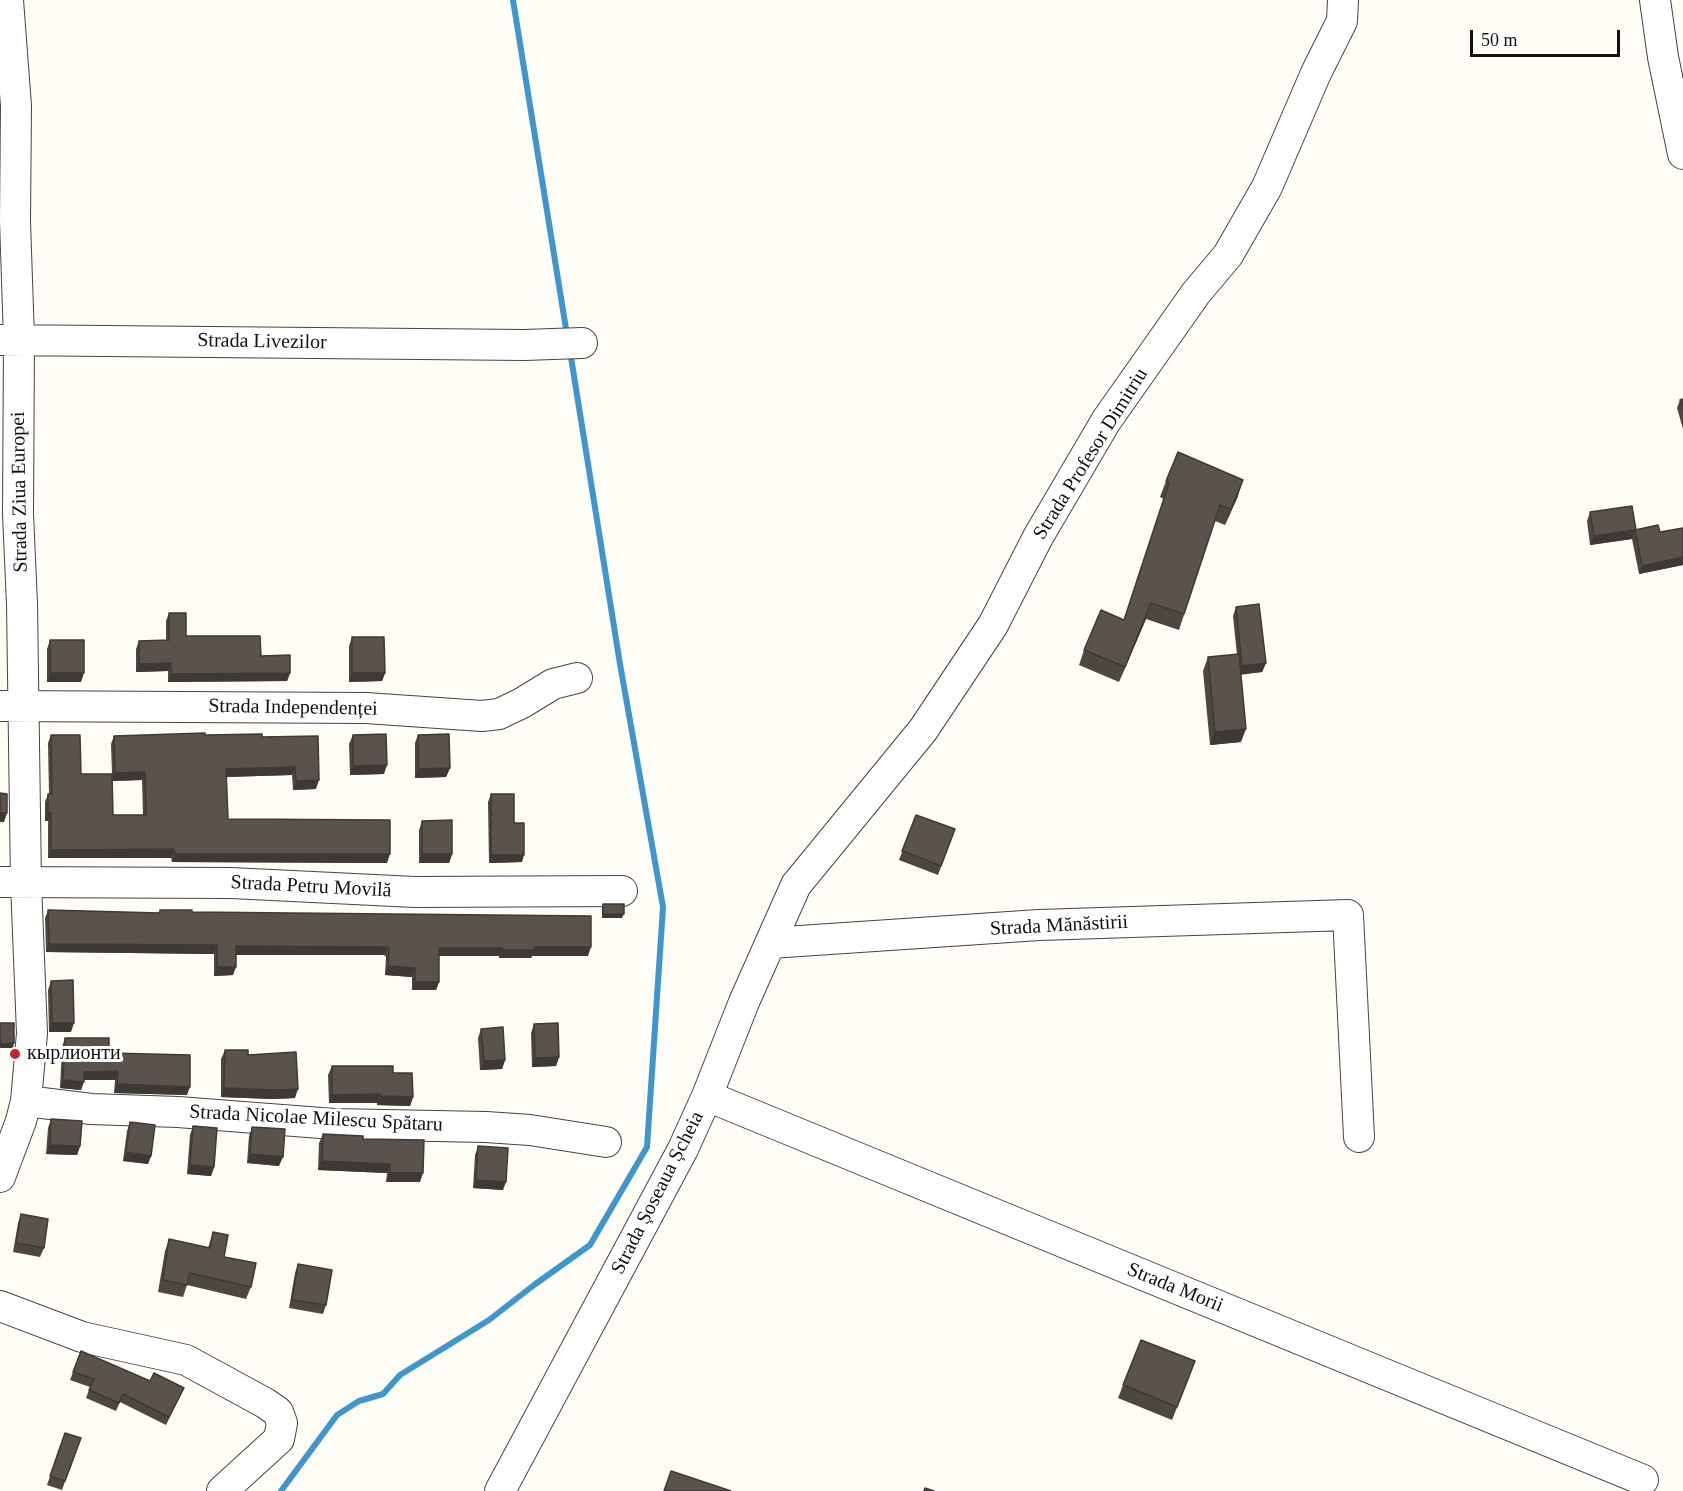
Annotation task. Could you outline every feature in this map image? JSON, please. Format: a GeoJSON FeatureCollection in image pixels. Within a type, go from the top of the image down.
{"type":"FeatureCollection","features":[{"type":"Feature","properties":{"kind":"street","name":"Strada Ziua Europei"},"geometry":{"type":"LineString","coordinates":[[0,1177],[32,1033],[29,984],[13,883],[11,706],[22,604],[9,340],[15,221],[16,106],[8,0]]}},
{"type":"Feature","properties":{"kind":"street","name":"Strada Profesor Dimitriu"},"geometry":{"type":"LineString","coordinates":[[796,885],[923,730],[993,625],[1038,537],[1106,421],[1196,293],[1228,255],[1267,187],[1316,74],[1342,21],[1343,0]]}},
{"type":"Feature","properties":{"kind":"street"},"geometry":{"type":"LineString","coordinates":[[1655,0],[1663,57],[1683,154]]}},
{"type":"Feature","properties":{"kind":"street","name":"Strada Livezilor"},"geometry":{"type":"LineString","coordinates":[[9,340],[524,345],[582,343]]}},
{"type":"Feature","properties":{"kind":"street","name":"Strada Independenței"},"geometry":{"type":"LineString","coordinates":[[11,706],[366,708],[482,716],[499,714],[553,684],[577,678]]}},
{"type":"Feature","properties":{"kind":"street","name":"Strada Petru Movilă"},"geometry":{"type":"LineString","coordinates":[[13,883],[231,883],[415,892],[622,891]]}},
{"type":"Feature","properties":{"kind":"street","name":"Strada Șoseaua Șcheia"},"geometry":{"type":"LineString","coordinates":[[500,1491],[683,1149],[796,885]]}},
{"type":"Feature","properties":{"kind":"street","name":"Strada Mănăstirii"},"geometry":{"type":"LineString","coordinates":[[770,943],[1039,925],[1348,915],[1359,1137]]}},
{"type":"Feature","properties":{"kind":"street","name":"Strada Morii"},"geometry":{"type":"LineString","coordinates":[[707,1096],[1643,1480]]}},
{"type":"Feature","properties":{"kind":"street","name":"Strada Nicolae Milescu Spătaru"},"geometry":{"type":"LineString","coordinates":[[16,1113],[91,1109],[178,1112],[334,1124],[530,1130],[606,1142]]}},
{"type":"Feature","properties":{"kind":"street"},"geometry":{"type":"LineString","coordinates":[[0,1306],[82,1337],[186,1360],[278,1412],[282,1423],[279,1439],[222,1491]]}},
{"type":"Feature","properties":{"kind":"building"},"geometry":{"type":"Polygon","coordinates":[[[1178,452],[1243,480],[1231,509],[1220,505],[1184,614],[1151,603],[1125,667],[1084,650],[1101,610],[1124,620],[1169,483],[1166,481],[1178,452]]]}},
{"type":"Feature","properties":{"kind":"building"},"geometry":{"type":"Polygon","coordinates":[[[1632,506],[1636,530],[1594,536],[1590,512],[1632,506]]]}},
{"type":"Feature","properties":{"kind":"building"},"geometry":{"type":"Polygon","coordinates":[[[1658,525],[1660,532],[1683,528],[1683,557],[1642,566],[1635,530],[1658,525]]]}},
{"type":"Feature","properties":{"kind":"building"},"geometry":{"type":"Polygon","coordinates":[[[1259,604],[1266,663],[1242,666],[1236,607],[1259,604]]]}},
{"type":"Feature","properties":{"kind":"building"},"geometry":{"type":"Polygon","coordinates":[[[169,613],[186,613],[186,636],[260,636],[261,656],[290,655],[290,673],[171,674],[171,663],[139,664],[139,641],[169,640],[169,613]]]}},
{"type":"Feature","properties":{"kind":"building"},"geometry":{"type":"Polygon","coordinates":[[[352,637],[384,637],[385,673],[352,673],[352,637]]]}},
{"type":"Feature","properties":{"kind":"building"},"geometry":{"type":"Polygon","coordinates":[[[50,640],[84,640],[84,673],[50,673],[50,640]]]}},
{"type":"Feature","properties":{"kind":"building"},"geometry":{"type":"Polygon","coordinates":[[[1239,654],[1246,729],[1215,732],[1208,657],[1239,654]]]}},
{"type":"Feature","properties":{"kind":"building"},"geometry":{"type":"Polygon","coordinates":[[[205,733],[205,735],[262,734],[262,737],[318,736],[319,780],[296,781],[295,767],[226,769],[228,819],[390,820],[390,854],[175,854],[174,849],[51,850],[51,812],[48,813],[48,794],[52,794],[51,735],[80,735],[81,774],[112,774],[113,815],[146,815],[145,772],[115,773],[114,736],[205,733]]]}},
{"type":"Feature","properties":{"kind":"building"},"geometry":{"type":"Polygon","coordinates":[[[386,734],[387,765],[353,766],[353,735],[386,734]]]}},
{"type":"Feature","properties":{"kind":"building"},"geometry":{"type":"Polygon","coordinates":[[[449,734],[450,768],[418,769],[418,735],[449,734]]]}},
{"type":"Feature","properties":{"kind":"building"},"geometry":{"type":"Polygon","coordinates":[[[0,793],[7,794],[7,813],[0,813],[0,793]]]}},
{"type":"Feature","properties":{"kind":"building"},"geometry":{"type":"Polygon","coordinates":[[[491,794],[514,794],[514,823],[524,823],[524,855],[491,855],[491,794]]]}},
{"type":"Feature","properties":{"kind":"building"},"geometry":{"type":"Polygon","coordinates":[[[916,815],[955,829],[941,866],[902,851],[916,815]]]}},
{"type":"Feature","properties":{"kind":"building"},"geometry":{"type":"Polygon","coordinates":[[[452,820],[452,854],[422,854],[422,821],[452,820]]]}},
{"type":"Feature","properties":{"kind":"building"},"geometry":{"type":"Polygon","coordinates":[[[603,904],[624,904],[624,914],[603,914],[603,904]]]}},
{"type":"Feature","properties":{"kind":"building"},"geometry":{"type":"Polygon","coordinates":[[[48,910],[591,916],[591,947],[534,947],[534,950],[439,948],[439,982],[415,982],[415,968],[388,966],[389,948],[387,947],[236,946],[236,967],[217,967],[217,945],[49,944],[48,910]]]}},
{"type":"Feature","properties":{"kind":"building"},"geometry":{"type":"Polygon","coordinates":[[[73,980],[74,1023],[52,1023],[51,981],[73,980]]]}},
{"type":"Feature","properties":{"kind":"building"},"geometry":{"type":"Polygon","coordinates":[[[0,1023],[14,1023],[14,1043],[0,1044],[0,1023]]]}},
{"type":"Feature","properties":{"kind":"building"},"geometry":{"type":"Polygon","coordinates":[[[558,1023],[559,1057],[535,1058],[534,1024],[558,1023]]]}},
{"type":"Feature","properties":{"kind":"building"},"geometry":{"type":"Polygon","coordinates":[[[503,1027],[505,1060],[484,1061],[481,1029],[503,1027]]]}},
{"type":"Feature","properties":{"kind":"building"},"geometry":{"type":"Polygon","coordinates":[[[65,1038],[109,1038],[109,1053],[190,1055],[190,1087],[117,1084],[118,1071],[84,1072],[84,1082],[63,1080],[65,1038]]]}},
{"type":"Feature","properties":{"kind":"building"},"geometry":{"type":"Polygon","coordinates":[[[225,1050],[248,1050],[248,1055],[296,1052],[298,1089],[224,1088],[225,1050]]]}},
{"type":"Feature","properties":{"kind":"building"},"geometry":{"type":"Polygon","coordinates":[[[332,1066],[393,1066],[393,1073],[412,1073],[413,1097],[380,1096],[380,1094],[332,1095],[332,1066]]]}},
{"type":"Feature","properties":{"kind":"building"},"geometry":{"type":"Polygon","coordinates":[[[51,1119],[82,1121],[80,1146],[50,1145],[51,1119]]]}},
{"type":"Feature","properties":{"kind":"building"},"geometry":{"type":"Polygon","coordinates":[[[130,1122],[155,1125],[151,1156],[126,1152],[130,1122]]]}},
{"type":"Feature","properties":{"kind":"building"},"geometry":{"type":"Polygon","coordinates":[[[193,1126],[217,1128],[214,1167],[190,1165],[193,1126]]]}},
{"type":"Feature","properties":{"kind":"building"},"geometry":{"type":"Polygon","coordinates":[[[252,1127],[285,1129],[283,1157],[250,1154],[252,1127]]]}},
{"type":"Feature","properties":{"kind":"building"},"geometry":{"type":"Polygon","coordinates":[[[323,1134],[363,1136],[363,1139],[424,1140],[423,1173],[390,1173],[390,1164],[322,1161],[323,1134]]]}},
{"type":"Feature","properties":{"kind":"building"},"geometry":{"type":"Polygon","coordinates":[[[478,1146],[508,1148],[506,1182],[476,1180],[478,1146]]]}},
{"type":"Feature","properties":{"kind":"building"},"geometry":{"type":"Polygon","coordinates":[[[21,1214],[48,1219],[44,1248],[16,1243],[21,1214]]]}},
{"type":"Feature","properties":{"kind":"building"},"geometry":{"type":"Polygon","coordinates":[[[213,1232],[228,1235],[224,1257],[256,1263],[251,1287],[190,1273],[187,1285],[163,1280],[169,1239],[210,1248],[213,1232]]]}},
{"type":"Feature","properties":{"kind":"building"},"geometry":{"type":"Polygon","coordinates":[[[298,1264],[332,1270],[326,1305],[292,1300],[298,1264]]]}},
{"type":"Feature","properties":{"kind":"building"},"geometry":{"type":"Polygon","coordinates":[[[1141,1340],[1195,1361],[1177,1407],[1123,1385],[1141,1340]]]}},
{"type":"Feature","properties":{"kind":"building"},"geometry":{"type":"Polygon","coordinates":[[[81,1351],[150,1381],[154,1373],[184,1388],[169,1417],[123,1394],[119,1403],[89,1390],[94,1379],[73,1372],[81,1351]]]}},
{"type":"Feature","properties":{"kind":"building"},"geometry":{"type":"Polygon","coordinates":[[[65,1433],[81,1438],[65,1481],[50,1476],[65,1433]]]}},
{"type":"Feature","properties":{"kind":"building"},"geometry":{"type":"Polygon","coordinates":[[[671,1471],[731,1491],[664,1491],[671,1471]]]}},
{"type":"Feature","properties":{"kind":"waterway"},"geometry":{"type":"LineString","coordinates":[[513,0],[567,335]]}},
{"type":"Feature","properties":{"kind":"waterway"},"geometry":{"type":"LineString","coordinates":[[281,1491],[337,1415],[359,1401],[383,1394],[400,1375],[489,1320],[590,1245],[647,1147],[663,907],[620,664],[570,351]]}},
{"type":"Feature","properties":{"kind":"place","name":"кырлионти"},"geometry":{"type":"Point","coordinates":[15,1054]}}]}
